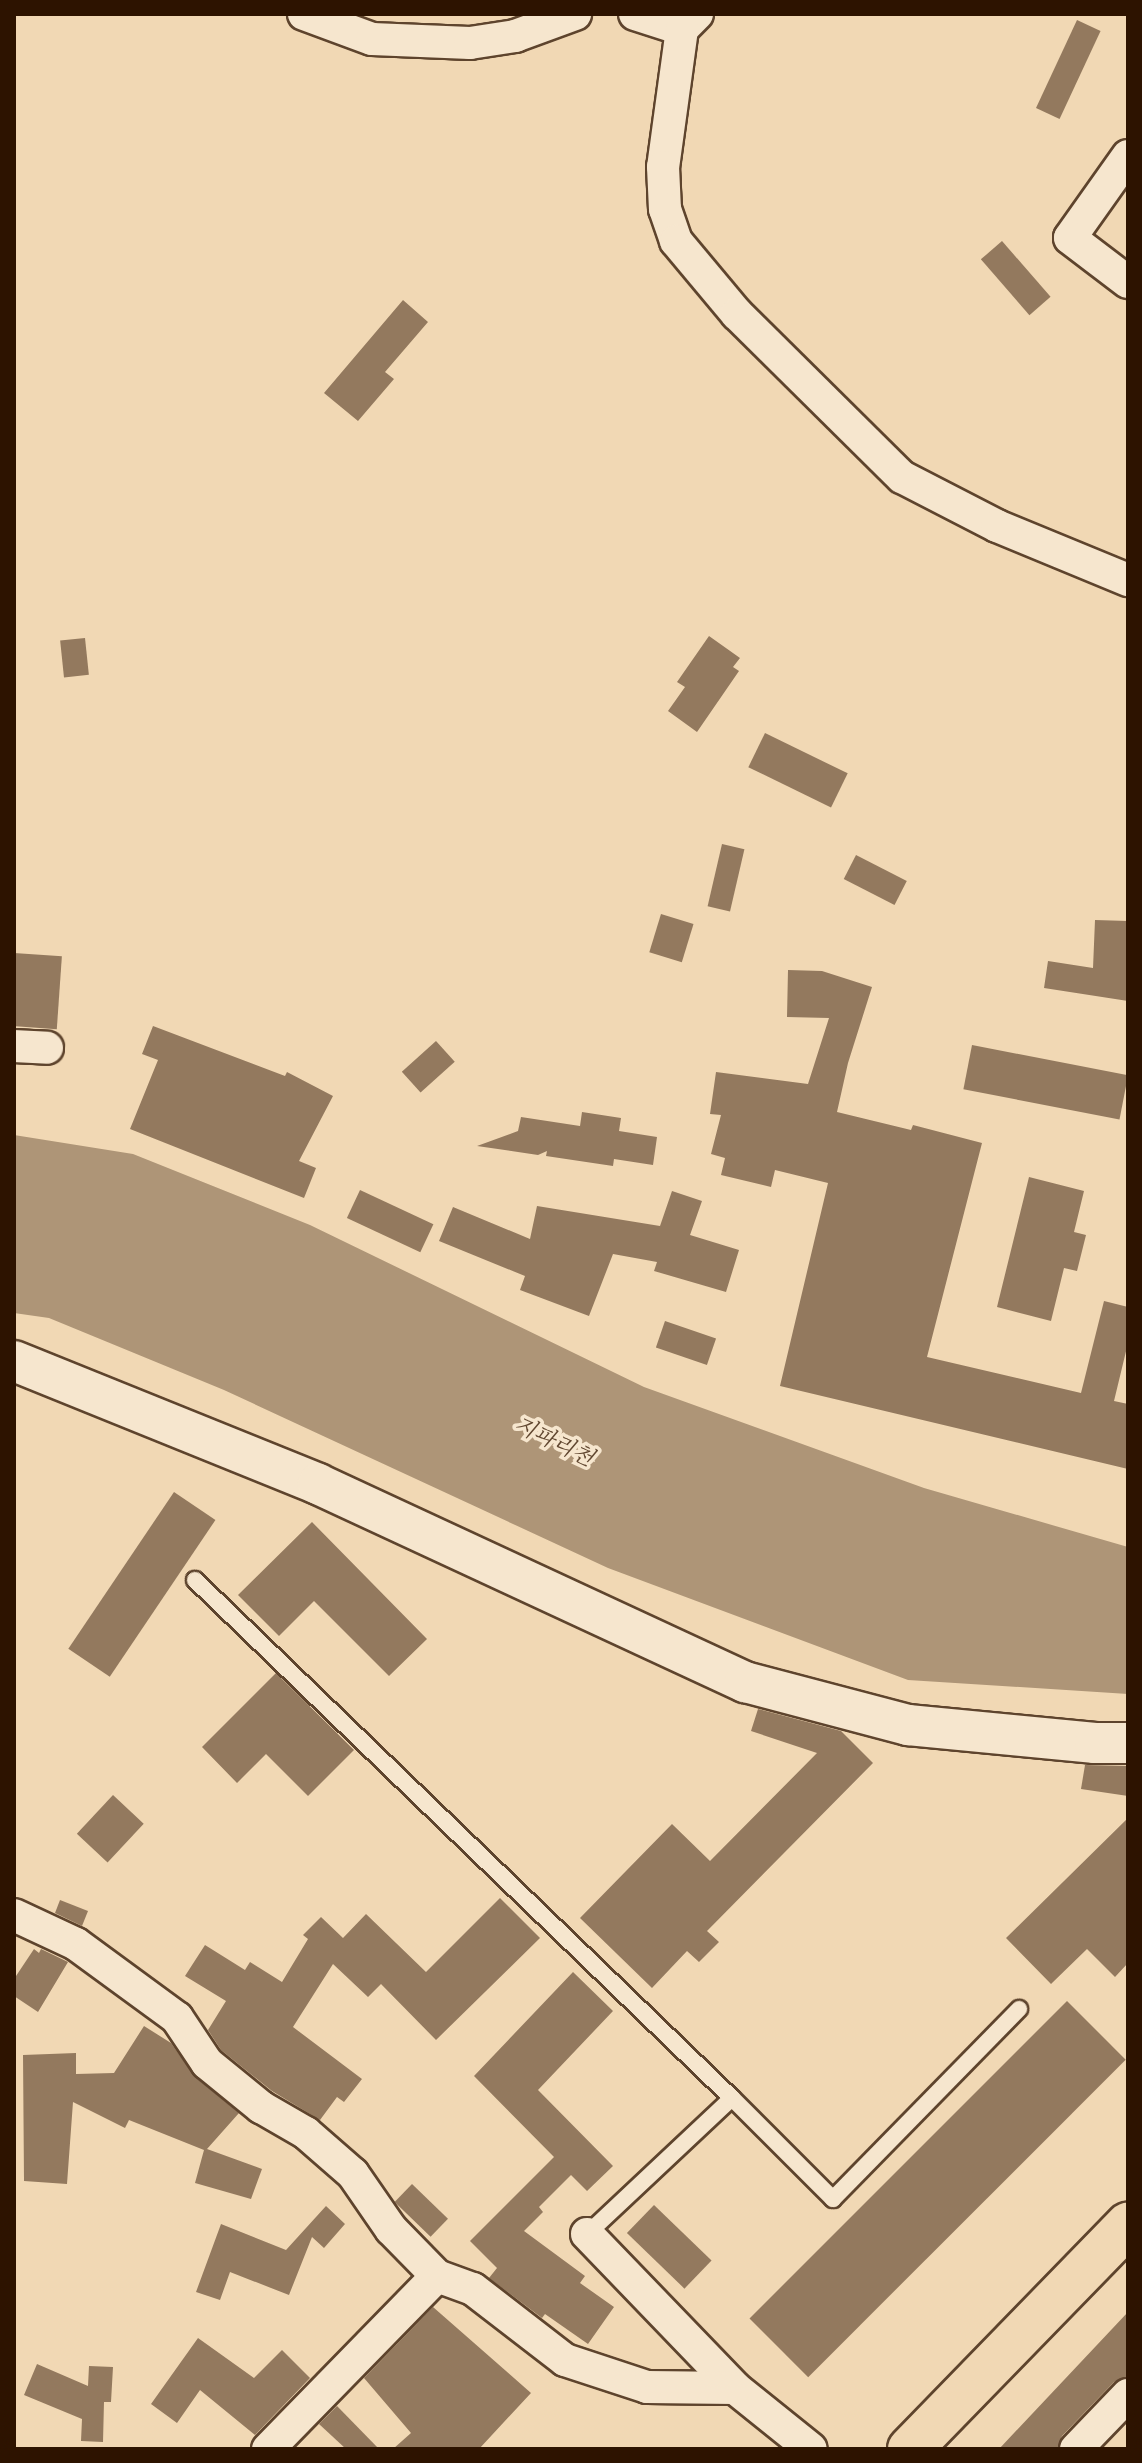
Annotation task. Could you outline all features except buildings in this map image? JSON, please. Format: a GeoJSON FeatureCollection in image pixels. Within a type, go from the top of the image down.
{"type":"FeatureCollection","features":[{"type":"Feature","properties":{"kind":"main road"},"geometry":{"type":"LineString","coordinates":[[910,2449],[1128,2225]]}},
{"type":"Feature","properties":{"kind":"street"},"geometry":{"type":"LineString","coordinates":[[304,14],[372,39],[470,43],[515,36],[575,14]]}},
{"type":"Feature","properties":{"kind":"street"},"geometry":{"type":"LineString","coordinates":[[635,14],[689,22],[663,167],[665,209],[676,241],[737,314],[902,477],[997,526],[1128,580]]}},
{"type":"Feature","properties":{"kind":"street"},"geometry":{"type":"LineString","coordinates":[[1128,156],[1070,238],[1128,282]]}},
{"type":"Feature","properties":{"kind":"street"},"geometry":{"type":"LineString","coordinates":[[14,1046],[47,1048]]}},
{"type":"Feature","properties":{"kind":"street"},"geometry":{"type":"LineString","coordinates":[[14,1361],[318,1484],[745,1682],[908,1725],[1095,1743],[1128,1743]]}},
{"type":"Feature","properties":{"kind":"street"},"geometry":{"type":"LineString","coordinates":[[14,1915],[76,1944],[177,2018],[207,2063],[261,2107],[306,2133],[353,2174],[391,2229],[437,2276],[473,2289],[565,2360],[647,2387],[735,2388]]}},
{"type":"Feature","properties":{"kind":"street"},"geometry":{"type":"LineString","coordinates":[[587,2234],[735,2388],[811,2449]]}},
{"type":"Feature","properties":{"kind":"street"},"geometry":{"type":"LineString","coordinates":[[268,2449],[437,2276]]}},
{"type":"Feature","properties":{"kind":"street"},"geometry":{"type":"LineString","coordinates":[[1076,2449],[1128,2395]]}},
{"type":"Feature","properties":{"kind":"lane"},"geometry":{"type":"LineString","coordinates":[[195,1580],[833,2199],[1019,2009]]}},
{"type":"Feature","properties":{"kind":"lane"},"geometry":{"type":"LineString","coordinates":[[587,2234],[732,2098]]}},
{"type":"Feature","properties":{"kind":"water","name":"지파리천"},"geometry":{"type":"Polygon","coordinates":[[[14,1135],[133,1154],[310,1225],[644,1387],[924,1488],[1128,1547],[1128,1694],[908,1680],[608,1568],[224,1390],[49,1318],[14,1313],[14,1135]]]}}]}
